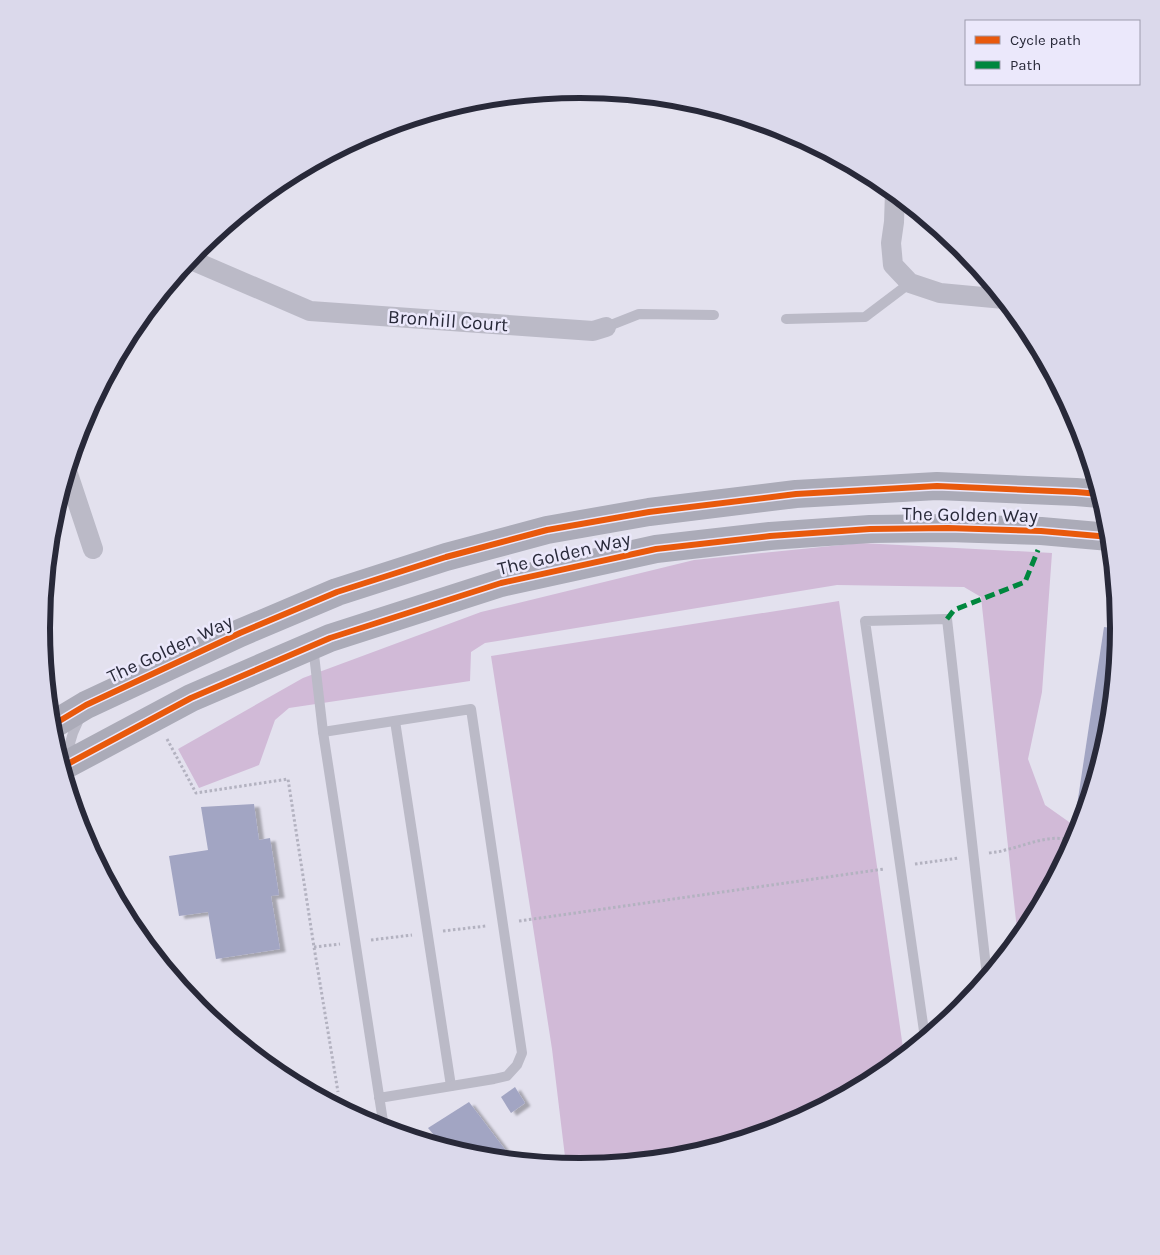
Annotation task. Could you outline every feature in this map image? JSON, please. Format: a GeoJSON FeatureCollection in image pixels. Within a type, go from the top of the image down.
{"type":"FeatureCollection","features":[{"type":"Feature","properties":{"kind":"main road","name":"The Golden Way"},"geometry":{"type":"LineString","coordinates":[[59,721],[86,705],[240,633],[337,592],[446,558],[547,530],[650,512],[796,494],[937,486],[1093,493]]}},
{"type":"Feature","properties":{"kind":"main road","name":"The Golden Way"},"geometry":{"type":"LineString","coordinates":[[67,761],[191,698],[330,638],[501,583],[656,549],[770,536],[870,529],[948,528],[1041,531],[1102,536]]}},
{"type":"Feature","properties":{"kind":"street"},"geometry":{"type":"LineString","coordinates":[[895,201],[891,243],[893,265],[910,283],[940,293],[994,297]]}},
{"type":"Feature","properties":{"kind":"street","name":"Bronhill Court"},"geometry":{"type":"LineString","coordinates":[[197,262],[310,311],[593,331],[606,327]]}},
{"type":"Feature","properties":{"kind":"street"},"geometry":{"type":"LineString","coordinates":[[71,482],[93,549]]}},
{"type":"Feature","properties":{"kind":"lane"},"geometry":{"type":"LineString","coordinates":[[786,319],[865,317],[910,283]]}},
{"type":"Feature","properties":{"kind":"lane","name":"Bronhill Court"},"geometry":{"type":"LineString","coordinates":[[606,327],[639,314],[714,315]]}},
{"type":"Feature","properties":{"kind":"lane"},"geometry":{"type":"LineString","coordinates":[[924,1030],[865,621],[947,619],[986,967]]}},
{"type":"Feature","properties":{"kind":"lane"},"geometry":{"type":"LineString","coordinates":[[313,645],[324,732],[382,1119]]}},
{"type":"Feature","properties":{"kind":"lane"},"geometry":{"type":"LineString","coordinates":[[67,761],[73,733],[86,705]]}},
{"type":"Feature","properties":{"kind":"lane"},"geometry":{"type":"LineString","coordinates":[[324,732],[471,709],[522,1053],[517,1065],[507,1076],[379,1098]]}},
{"type":"Feature","properties":{"kind":"lane"},"geometry":{"type":"LineString","coordinates":[[395,721],[451,1086]]}},
{"type":"Feature","properties":{"kind":"path"},"geometry":{"type":"LineString","coordinates":[[165,734],[196,793],[288,779],[338,1092]]}},
{"type":"Feature","properties":{"kind":"path"},"geometry":{"type":"LineString","coordinates":[[314,947],[503,924],[974,856],[1004,851],[1040,839],[1066,838]]}},
{"type":"Feature","properties":{"kind":"shaded area"},"geometry":{"type":"Polygon","coordinates":[[[861,543],[1052,553],[1042,692],[1028,759],[1045,805],[1072,824],[1039,893],[1017,928],[981,597],[964,587],[837,585],[485,643],[471,652],[470,681],[289,708],[275,720],[259,765],[199,788],[178,749],[303,678],[481,612],[694,560],[861,543]]]}},
{"type":"Feature","properties":{"kind":"shaded area"},"geometry":{"type":"Polygon","coordinates":[[[839,601],[903,1048],[845,1086],[814,1103],[750,1129],[717,1139],[649,1153],[580,1158],[565,1157],[552,1049],[491,656],[839,601]]]}},
{"type":"Feature","properties":{"kind":"building"},"geometry":{"type":"Polygon","coordinates":[[[1104,627],[1110,628],[1109,662],[1100,731],[1092,765],[1075,815],[1104,627]]]}},
{"type":"Feature","properties":{"kind":"building"},"geometry":{"type":"Polygon","coordinates":[[[254,804],[259,840],[270,838],[279,895],[271,896],[280,949],[216,959],[208,912],[179,916],[169,856],[208,850],[201,807],[254,804]]]}},
{"type":"Feature","properties":{"kind":"building"},"geometry":{"type":"Polygon","coordinates":[[[515,1087],[525,1103],[511,1113],[501,1097],[515,1087]]]}},
{"type":"Feature","properties":{"kind":"building"},"geometry":{"type":"Polygon","coordinates":[[[469,1102],[507,1152],[435,1137],[428,1128],[469,1102]]]}},
{"type":"Feature","properties":{"kind":"marked path"},"geometry":{"type":"LineString","coordinates":[[947,619],[954,610],[1025,582],[1038,550]]}},
{"type":"Feature","properties":{"kind":"cycle path"},"geometry":{"type":"LineString","coordinates":[[59,721],[86,705],[240,633],[337,592],[446,557],[547,530],[649,512],[796,494],[937,486],[1093,493]]}},
{"type":"Feature","properties":{"kind":"cycle path"},"geometry":{"type":"LineString","coordinates":[[68,764],[191,698],[330,638],[501,583],[656,549],[770,536],[870,529],[948,528],[1041,531],[1102,536]]}}]}
